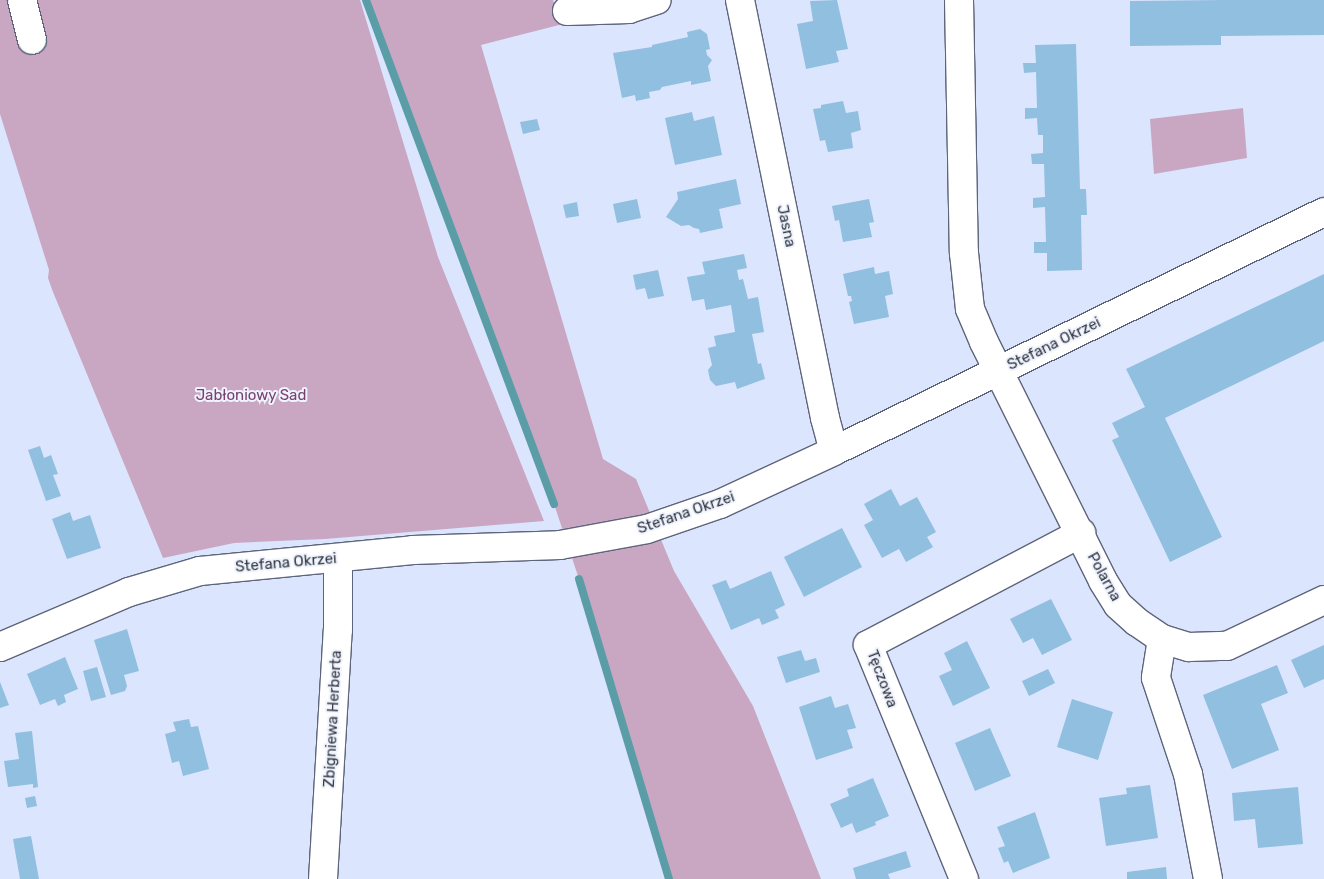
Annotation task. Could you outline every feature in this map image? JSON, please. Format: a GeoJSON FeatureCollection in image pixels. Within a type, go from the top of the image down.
{"type":"FeatureCollection","features":[{"type":"Feature","properties":{"kind":"street"},"geometry":{"type":"LineString","coordinates":[[22,0],[32,40]]}},
{"type":"Feature","properties":{"kind":"street"},"geometry":{"type":"LineString","coordinates":[[567,11],[629,9],[657,0]]}},
{"type":"Feature","properties":{"kind":"street","name":"Jasna"},"geometry":{"type":"LineString","coordinates":[[740,0],[834,451]]}},
{"type":"Feature","properties":{"kind":"street","name":"Polarna"},"geometry":{"type":"LineString","coordinates":[[959,0],[964,253],[970,309],[984,342],[1103,581],[1118,605],[1137,622],[1162,639],[1189,647],[1227,646],[1324,600]]}},
{"type":"Feature","properties":{"kind":"street","name":"Stefana Okrzei"},"geometry":{"type":"LineString","coordinates":[[0,647],[129,592],[200,571],[413,550],[560,545],[647,529],[720,504],[834,451],[1324,212]]}},
{"type":"Feature","properties":{"kind":"street","name":"Tęczowa"},"geometry":{"type":"LineString","coordinates":[[964,879],[868,645],[1080,533]]}},
{"type":"Feature","properties":{"kind":"street","name":"Zbigniewa Herberta"},"geometry":{"type":"LineString","coordinates":[[323,879],[338,630],[338,558]]}},
{"type":"Feature","properties":{"kind":"street"},"geometry":{"type":"LineString","coordinates":[[1162,639],[1156,678],[1188,774],[1208,879]]}},
{"type":"Feature","properties":{"kind":"green space","name":"Jabłoniowy Sad"},"geometry":{"type":"Polygon","coordinates":[[[0,0],[360,0],[438,257],[544,521],[325,539],[234,543],[163,558],[53,292],[48,278],[49,270],[0,114],[0,0]]]}},
{"type":"Feature","properties":{"kind":"green space"},"geometry":{"type":"Polygon","coordinates":[[[366,0],[553,0],[563,24],[481,45],[603,459],[636,479],[674,571],[753,706],[821,879],[669,879],[579,579],[554,504],[366,0]]]}},
{"type":"Feature","properties":{"kind":"green space"},"geometry":{"type":"Polygon","coordinates":[[[1243,108],[1247,158],[1154,174],[1150,119],[1243,108]]]}},
{"type":"Feature","properties":{"kind":"building"},"geometry":{"type":"Polygon","coordinates":[[[837,0],[848,49],[836,51],[839,62],[806,69],[797,24],[813,21],[810,1],[837,0]]]}},
{"type":"Feature","properties":{"kind":"building"},"geometry":{"type":"Polygon","coordinates":[[[1324,0],[1324,35],[1221,36],[1221,45],[1130,46],[1130,1],[1324,0]]]}},
{"type":"Feature","properties":{"kind":"building"},"geometry":{"type":"Polygon","coordinates":[[[700,29],[707,34],[710,49],[706,50],[707,55],[712,60],[708,66],[711,81],[691,85],[691,81],[662,87],[660,90],[649,92],[650,98],[636,101],[635,95],[622,98],[613,53],[652,47],[652,45],[688,37],[687,32],[700,29]]]}},
{"type":"Feature","properties":{"kind":"building"},"geometry":{"type":"Polygon","coordinates":[[[1076,44],[1080,189],[1086,189],[1087,215],[1081,215],[1082,270],[1047,271],[1047,253],[1034,253],[1034,242],[1046,242],[1045,207],[1033,208],[1033,198],[1045,197],[1044,164],[1032,164],[1031,154],[1043,153],[1043,135],[1038,135],[1037,118],[1025,119],[1025,108],[1037,108],[1036,72],[1024,73],[1023,63],[1036,63],[1035,45],[1076,44]]]}},
{"type":"Feature","properties":{"kind":"building"},"geometry":{"type":"Polygon","coordinates":[[[843,101],[846,113],[858,111],[861,130],[851,133],[853,148],[828,152],[825,140],[820,141],[813,109],[821,108],[821,105],[843,101]]]}},
{"type":"Feature","properties":{"kind":"building"},"geometry":{"type":"Polygon","coordinates":[[[692,112],[694,121],[714,116],[722,155],[675,165],[665,118],[692,112]]]}},
{"type":"Feature","properties":{"kind":"building"},"geometry":{"type":"Polygon","coordinates":[[[537,119],[540,130],[523,134],[520,122],[537,119]]]}},
{"type":"Feature","properties":{"kind":"building"},"geometry":{"type":"Polygon","coordinates":[[[736,179],[741,204],[719,209],[723,228],[700,233],[699,229],[689,225],[681,226],[666,217],[678,199],[677,192],[736,179]]]}},
{"type":"Feature","properties":{"kind":"building"},"geometry":{"type":"Polygon","coordinates":[[[637,199],[641,218],[617,223],[613,204],[637,199]]]}},
{"type":"Feature","properties":{"kind":"building"},"geometry":{"type":"Polygon","coordinates":[[[869,199],[874,222],[869,223],[872,237],[843,242],[839,220],[835,221],[832,206],[869,199]]]}},
{"type":"Feature","properties":{"kind":"building"},"geometry":{"type":"Polygon","coordinates":[[[577,202],[579,216],[566,218],[563,205],[577,202]]]}},
{"type":"Feature","properties":{"kind":"building"},"geometry":{"type":"Polygon","coordinates":[[[744,254],[747,268],[737,270],[739,280],[743,279],[748,299],[758,297],[764,332],[752,334],[758,364],[761,363],[765,379],[737,389],[735,382],[716,386],[710,380],[708,370],[712,365],[708,348],[716,346],[714,336],[735,332],[731,305],[706,310],[704,299],[692,301],[687,277],[705,274],[702,262],[744,254]]]}},
{"type":"Feature","properties":{"kind":"building"},"geometry":{"type":"Polygon","coordinates":[[[874,267],[875,274],[889,271],[893,294],[885,296],[889,317],[854,324],[849,302],[852,301],[851,296],[848,296],[843,274],[874,267]]]}},
{"type":"Feature","properties":{"kind":"building"},"geometry":{"type":"Polygon","coordinates":[[[658,270],[664,296],[648,299],[645,288],[636,290],[633,275],[658,270]]]}},
{"type":"Feature","properties":{"kind":"building"},"geometry":{"type":"Polygon","coordinates":[[[1324,274],[1324,341],[1165,418],[1222,537],[1170,562],[1112,440],[1119,437],[1112,423],[1145,407],[1126,369],[1324,274]]]}},
{"type":"Feature","properties":{"kind":"building"},"geometry":{"type":"Polygon","coordinates":[[[40,446],[44,458],[51,455],[58,474],[53,475],[61,496],[46,501],[28,450],[40,446]]]}},
{"type":"Feature","properties":{"kind":"building"},"geometry":{"type":"Polygon","coordinates":[[[891,489],[900,506],[917,497],[936,532],[927,537],[933,547],[906,562],[899,549],[882,558],[864,525],[873,520],[864,504],[891,489]]]}},
{"type":"Feature","properties":{"kind":"building"},"geometry":{"type":"Polygon","coordinates":[[[70,512],[73,521],[90,515],[101,548],[67,559],[52,519],[70,512]]]}},
{"type":"Feature","properties":{"kind":"building"},"geometry":{"type":"Polygon","coordinates":[[[842,528],[862,567],[804,597],[784,557],[842,528]]]}},
{"type":"Feature","properties":{"kind":"building"},"geometry":{"type":"Polygon","coordinates":[[[771,571],[785,605],[775,610],[779,618],[762,625],[759,618],[731,630],[712,585],[726,580],[730,589],[771,571]]]}},
{"type":"Feature","properties":{"kind":"building"},"geometry":{"type":"Polygon","coordinates":[[[1051,599],[1072,640],[1042,655],[1033,638],[1023,643],[1010,619],[1051,599]]]}},
{"type":"Feature","properties":{"kind":"building"},"geometry":{"type":"Polygon","coordinates":[[[127,629],[139,671],[124,675],[127,686],[125,691],[111,695],[94,640],[127,629]]]}},
{"type":"Feature","properties":{"kind":"building"},"geometry":{"type":"Polygon","coordinates":[[[967,641],[990,688],[953,706],[939,676],[952,670],[944,653],[967,641]]]}},
{"type":"Feature","properties":{"kind":"building"},"geometry":{"type":"Polygon","coordinates":[[[1324,645],[1324,679],[1304,688],[1291,660],[1324,645]]]}},
{"type":"Feature","properties":{"kind":"building"},"geometry":{"type":"Polygon","coordinates":[[[801,650],[805,661],[816,658],[820,672],[786,683],[777,657],[801,650]]]}},
{"type":"Feature","properties":{"kind":"building"},"geometry":{"type":"Polygon","coordinates":[[[65,657],[78,689],[64,695],[66,702],[58,706],[55,699],[40,705],[27,674],[65,657]]]}},
{"type":"Feature","properties":{"kind":"building"},"geometry":{"type":"Polygon","coordinates":[[[1277,665],[1288,693],[1261,704],[1279,750],[1232,769],[1203,695],[1277,665]]]}},
{"type":"Feature","properties":{"kind":"building"},"geometry":{"type":"Polygon","coordinates":[[[97,667],[106,697],[91,701],[83,671],[97,667]]]}},
{"type":"Feature","properties":{"kind":"building"},"geometry":{"type":"Polygon","coordinates":[[[1048,669],[1055,683],[1029,696],[1022,681],[1048,669]]]}},
{"type":"Feature","properties":{"kind":"building"},"geometry":{"type":"Polygon","coordinates":[[[0,682],[9,705],[0,708],[0,682]]]}},
{"type":"Feature","properties":{"kind":"building"},"geometry":{"type":"Polygon","coordinates":[[[831,696],[835,708],[848,704],[856,728],[847,730],[853,748],[816,760],[799,707],[831,696]]]}},
{"type":"Feature","properties":{"kind":"building"},"geometry":{"type":"Polygon","coordinates":[[[1072,699],[1113,712],[1098,760],[1057,747],[1072,699]]]}},
{"type":"Feature","properties":{"kind":"building"},"geometry":{"type":"Polygon","coordinates":[[[189,719],[191,727],[198,726],[209,769],[183,776],[179,761],[172,763],[165,734],[176,731],[173,722],[189,719]]]}},
{"type":"Feature","properties":{"kind":"building"},"geometry":{"type":"Polygon","coordinates":[[[990,728],[1011,776],[975,791],[955,743],[990,728]]]}},
{"type":"Feature","properties":{"kind":"building"},"geometry":{"type":"Polygon","coordinates":[[[32,731],[38,787],[33,788],[33,784],[8,787],[4,761],[19,759],[15,733],[32,731]]]}},
{"type":"Feature","properties":{"kind":"building"},"geometry":{"type":"Polygon","coordinates":[[[873,778],[889,816],[875,822],[876,825],[856,833],[852,823],[841,828],[830,804],[849,796],[847,789],[873,778]]]}},
{"type":"Feature","properties":{"kind":"building"},"geometry":{"type":"Polygon","coordinates":[[[1150,785],[1158,838],[1106,846],[1099,798],[1127,794],[1126,788],[1150,785]]]}},
{"type":"Feature","properties":{"kind":"building"},"geometry":{"type":"Polygon","coordinates":[[[1298,787],[1303,844],[1258,848],[1255,819],[1234,821],[1232,793],[1298,787]]]}},
{"type":"Feature","properties":{"kind":"building"},"geometry":{"type":"Polygon","coordinates":[[[35,796],[37,806],[27,808],[25,798],[35,796]]]}},
{"type":"Feature","properties":{"kind":"building"},"geometry":{"type":"Polygon","coordinates":[[[1035,812],[1050,858],[1013,873],[1008,861],[1004,863],[998,848],[1005,846],[997,827],[1035,812]]]}},
{"type":"Feature","properties":{"kind":"building"},"geometry":{"type":"Polygon","coordinates":[[[31,836],[39,879],[20,879],[13,839],[31,836]]]}},
{"type":"Feature","properties":{"kind":"building"},"geometry":{"type":"Polygon","coordinates":[[[906,851],[911,867],[888,874],[890,879],[856,879],[853,868],[906,851]]]}},
{"type":"Feature","properties":{"kind":"building"},"geometry":{"type":"Polygon","coordinates":[[[1166,867],[1167,879],[1127,879],[1127,872],[1166,867]]]}},
{"type":"Feature","properties":{"kind":"waterway"},"geometry":{"type":"LineString","coordinates":[[366,0],[554,504]]}},
{"type":"Feature","properties":{"kind":"waterway"},"geometry":{"type":"LineString","coordinates":[[579,579],[669,879]]}}]}
